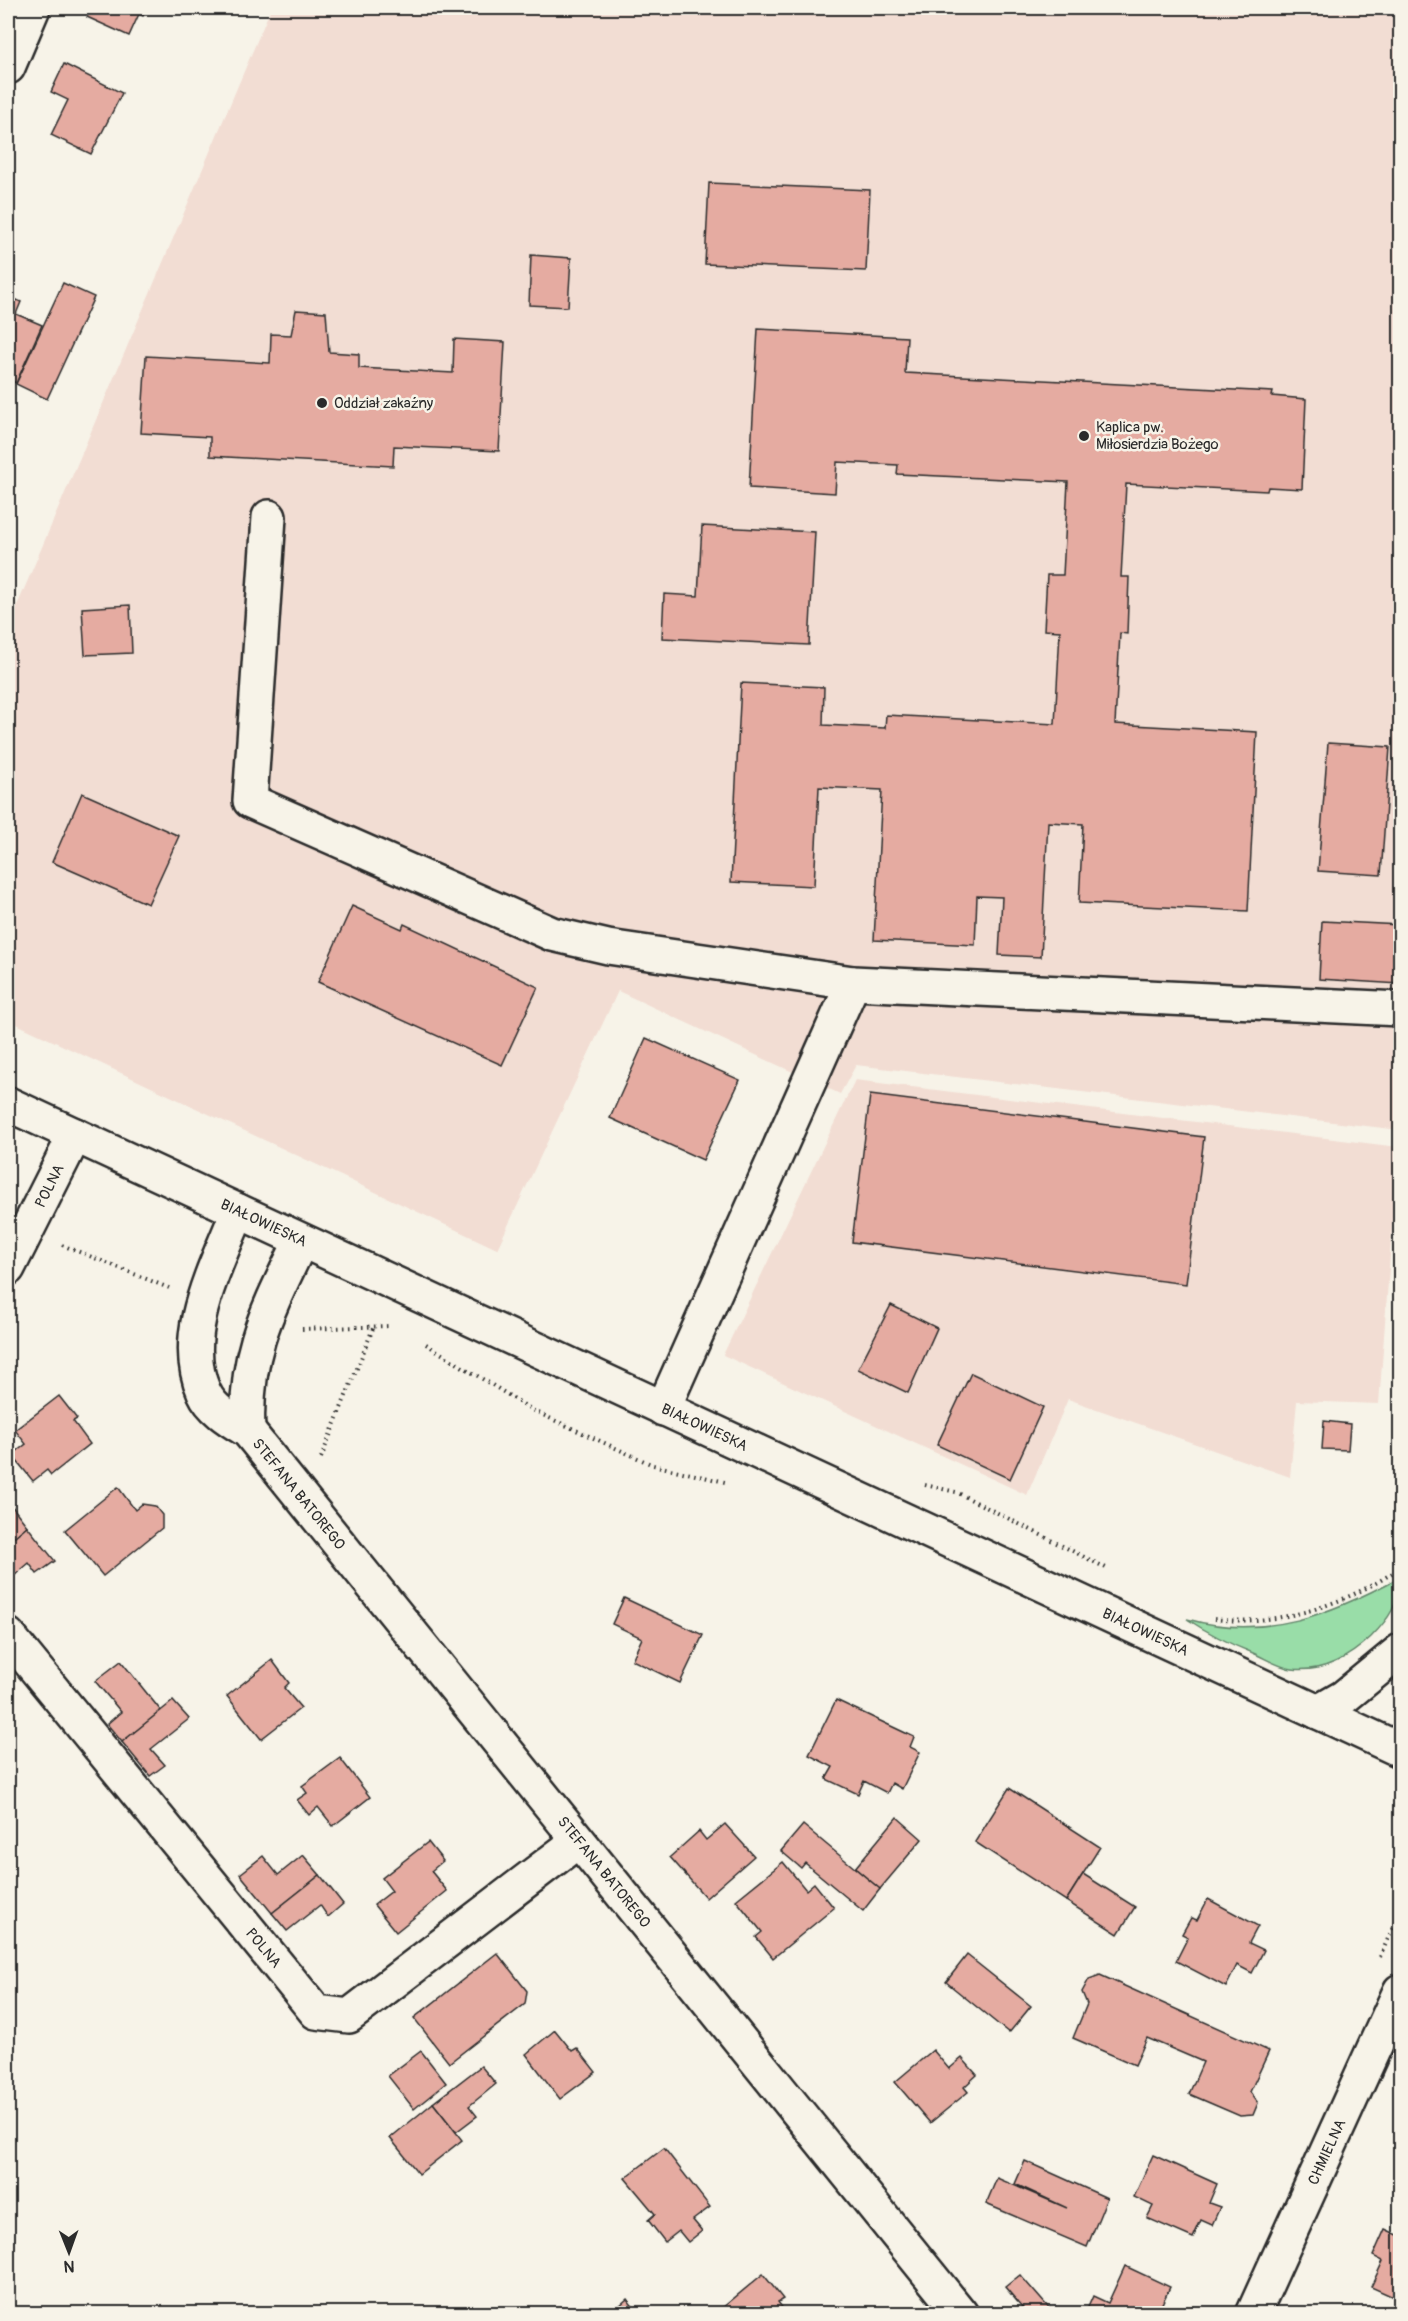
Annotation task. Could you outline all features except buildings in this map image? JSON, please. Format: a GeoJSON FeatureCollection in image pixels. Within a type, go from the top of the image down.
{"type":"FeatureCollection","features":[{"type":"Feature","properties":{"kind":"street"},"geometry":{"type":"LineString","coordinates":[[8,67],[33,8]]}},
{"type":"Feature","properties":{"kind":"street"},"geometry":{"type":"LineString","coordinates":[[269,517],[250,801],[552,934],[608,947],[854,983],[1401,1009]]}},
{"type":"Feature","properties":{"kind":"street"},"geometry":{"type":"LineString","coordinates":[[663,1409],[854,983]]}},
{"type":"Feature","properties":{"kind":"street","name":"BIAŁOWIESKA"},"geometry":{"type":"LineString","coordinates":[[8,1104],[1401,1750]]}},
{"type":"Feature","properties":{"kind":"street","name":"POLNA"},"geometry":{"type":"LineString","coordinates":[[8,1268],[75,1135]]}},
{"type":"Feature","properties":{"kind":"street","name":"STEFANA BATOREGO"},"geometry":{"type":"LineString","coordinates":[[238,1211],[203,1300],[195,1338],[196,1367],[204,1394],[222,1415],[248,1431],[961,2313]]}},
{"type":"Feature","properties":{"kind":"street","name":"STEFANA BATOREGO"},"geometry":{"type":"LineString","coordinates":[[248,1431],[246,1401],[254,1349],[263,1319],[301,1241]]}},
{"type":"Feature","properties":{"kind":"street","name":"POLNA"},"geometry":{"type":"LineString","coordinates":[[8,1635],[316,2012],[349,2016],[578,1840]]}},
{"type":"Feature","properties":{"kind":"street"},"geometry":{"type":"LineString","coordinates":[[1318,1712],[1344,1697],[1401,1651]]}},
{"type":"Feature","properties":{"kind":"street","name":"CHMIELNA"},"geometry":{"type":"LineString","coordinates":[[1253,2313],[1401,1991]]}},
{"type":"Feature","properties":{"kind":"shaded area"},"geometry":{"type":"Polygon","coordinates":[[[271,8],[1400,8],[1400,1130],[856,1065],[840,1094],[618,991],[497,1249],[8,1020],[8,627],[271,8]]]}},
{"type":"Feature","properties":{"kind":"shaded area"},"geometry":{"type":"Polygon","coordinates":[[[855,1080],[1398,1147],[1379,1404],[1297,1401],[1290,1477],[1068,1399],[1027,1495],[723,1355],[855,1080]]]}},
{"type":"Feature","properties":{"kind":"green space"},"geometry":{"type":"Polygon","coordinates":[[[1400,1577],[1396,1602],[1377,1631],[1354,1651],[1325,1666],[1303,1670],[1282,1666],[1219,1638],[1187,1619],[1216,1625],[1244,1627],[1297,1620],[1349,1602],[1400,1577]]]}},
{"type":"Feature","properties":{"kind":"place","name":"Oddział zakaźny"},"geometry":{"type":"Point","coordinates":[322,403]}},
{"type":"Feature","properties":{"kind":"place","name":"Kaplica pw. Miłosierdzia Bożego"},"geometry":{"type":"Point","coordinates":[1084,436]}}]}
